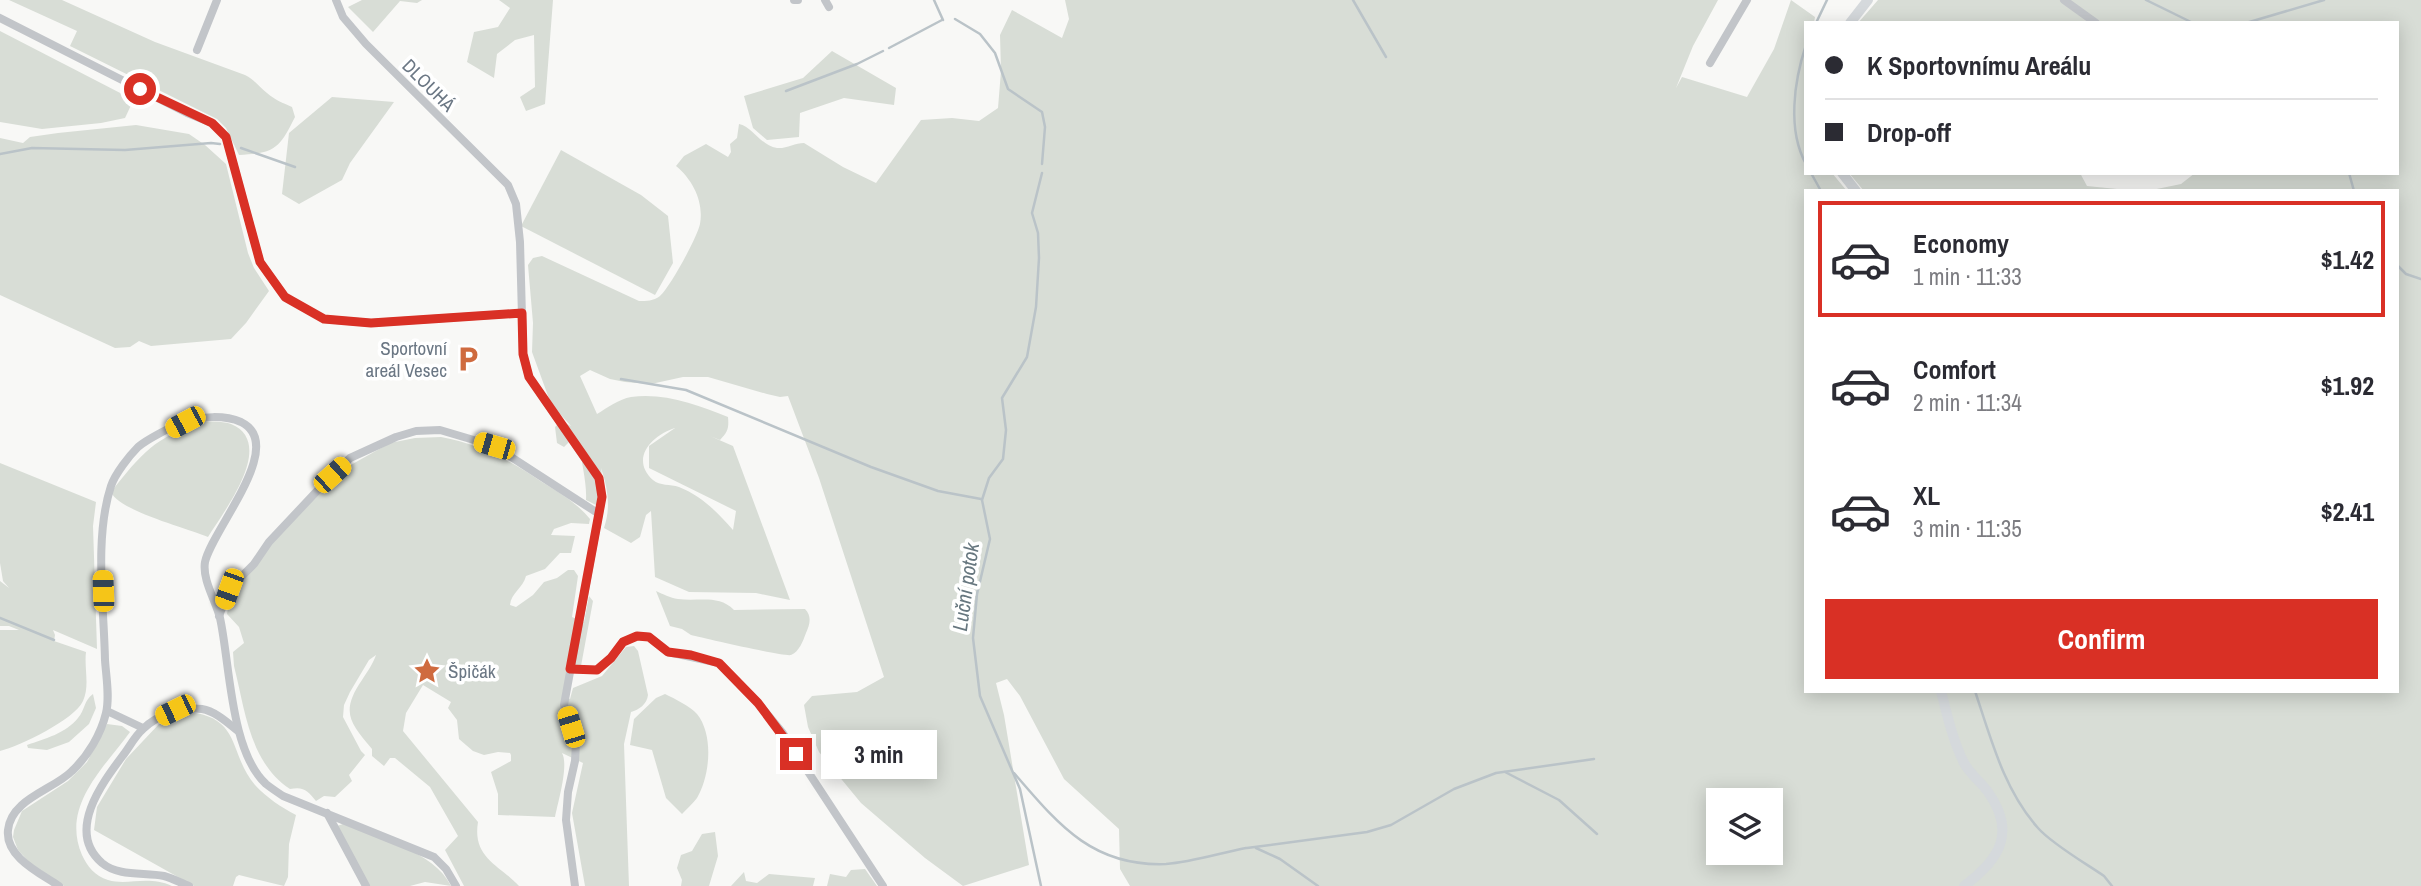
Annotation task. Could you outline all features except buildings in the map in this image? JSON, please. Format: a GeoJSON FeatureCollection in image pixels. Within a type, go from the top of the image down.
{"type":"FeatureCollection","features":[{"type":"Feature","properties":{"kind":"street"},"geometry":{"type":"LineString","coordinates":[[197,50],[217,0]]}},
{"type":"Feature","properties":{"kind":"street","name":"DLOUHÁ"},"geometry":{"type":"LineString","coordinates":[[336,0],[343,17],[366,44],[508,185],[516,204],[522,313]]}},
{"type":"Feature","properties":{"kind":"street"},"geometry":{"type":"LineString","coordinates":[[1710,63],[1747,0]]}},
{"type":"Feature","properties":{"kind":"street"},"geometry":{"type":"LineString","coordinates":[[1852,21],[1868,0]]}},
{"type":"Feature","properties":{"kind":"street"},"geometry":{"type":"LineString","coordinates":[[2064,0],[2093,21]]}},
{"type":"Feature","properties":{"kind":"street"},"geometry":{"type":"LineString","coordinates":[[0,18],[187,113],[212,123],[226,137],[260,262],[285,297],[314,314],[324,319],[371,323],[522,313],[523,354],[529,377],[599,478],[602,497],[564,705],[576,743],[566,820],[575,886]]}},
{"type":"Feature","properties":{"kind":"street"},"geometry":{"type":"LineString","coordinates":[[1844,175],[1854,189]]}},
{"type":"Feature","properties":{"kind":"street"},"geometry":{"type":"LineString","coordinates":[[58,886],[20,859],[10,846],[8,831],[11,819],[20,806],[71,773],[90,751],[107,711],[102,540],[112,483],[138,446],[185,422],[228,416],[247,425],[256,439],[255,459],[250,476],[212,542],[205,565],[219,616],[239,731],[252,765],[264,783],[283,796],[434,857],[446,869],[456,886]]}},
{"type":"Feature","properties":{"kind":"street"},"geometry":{"type":"LineString","coordinates":[[219,616],[229,589],[332,475],[350,458],[396,436],[416,431],[440,430],[494,446],[599,514]]}},
{"type":"Feature","properties":{"kind":"street"},"geometry":{"type":"LineString","coordinates":[[570,669],[597,670],[623,642],[637,636],[649,637],[668,652],[719,663],[782,732],[883,886]]}},
{"type":"Feature","properties":{"kind":"street"},"geometry":{"type":"LineString","coordinates":[[1942,693],[1959,751],[1966,766],[1998,808],[2002,823],[2002,841],[1998,853],[1984,871],[1964,886]]}},
{"type":"Feature","properties":{"kind":"street"},"geometry":{"type":"LineString","coordinates":[[189,886],[165,877],[117,871],[102,863],[93,851],[86,819],[97,789],[143,729],[175,710],[204,709],[239,731]]}},
{"type":"Feature","properties":{"kind":"street"},"geometry":{"type":"LineString","coordinates":[[107,711],[143,729]]}},
{"type":"Feature","properties":{"kind":"street"},"geometry":{"type":"LineString","coordinates":[[327,813],[366,886]]}},
{"type":"Feature","properties":{"kind":"shaded area"},"geometry":{"type":"Polygon","coordinates":[[[9,0],[62,0],[155,42],[245,75],[273,98],[292,107],[295,117],[280,143],[268,151],[239,155],[226,128],[217,119],[70,46],[77,31],[9,0]]]}},
{"type":"Feature","properties":{"kind":"shaded area"},"geometry":{"type":"Polygon","coordinates":[[[362,0],[422,0],[417,3],[400,1],[373,32],[348,7],[362,0]]]}},
{"type":"Feature","properties":{"kind":"shaded area"},"geometry":{"type":"Polygon","coordinates":[[[499,0],[553,0],[545,104],[526,111],[520,97],[535,87],[534,35],[515,40],[497,54],[494,78],[467,62],[474,32],[498,27],[510,8],[499,0]]]}},
{"type":"Feature","properties":{"kind":"shaded area"},"geometry":{"type":"Polygon","coordinates":[[[1065,0],[1718,0],[1693,46],[1676,88],[1682,77],[1747,97],[1774,49],[1791,0],[1815,17],[1814,21],[1804,21],[1804,175],[1834,175],[1845,189],[1804,189],[1804,693],[2399,693],[2399,189],[2157,189],[2181,184],[2192,175],[2399,175],[2399,21],[1860,21],[1878,0],[2421,0],[2421,886],[1130,886],[1120,869],[1119,829],[1064,779],[1020,696],[1007,679],[996,683],[1004,715],[1029,865],[963,886],[925,858],[861,803],[819,752],[808,727],[804,705],[812,696],[857,692],[884,677],[819,478],[788,396],[767,394],[708,377],[683,377],[651,384],[610,379],[590,370],[580,376],[597,414],[631,397],[656,396],[705,408],[728,417],[725,435],[720,440],[710,436],[733,446],[790,600],[756,593],[689,592],[655,577],[651,511],[646,515],[640,537],[631,543],[604,528],[608,498],[601,468],[605,498],[596,505],[586,500],[580,444],[574,437],[564,447],[557,443],[555,427],[561,421],[571,426],[551,404],[532,352],[533,323],[528,265],[533,258],[542,256],[639,301],[660,296],[694,240],[701,216],[696,192],[676,166],[684,156],[706,144],[728,157],[731,152],[730,144],[737,138],[739,124],[771,147],[804,143],[876,183],[921,120],[952,118],[979,121],[998,108],[1000,35],[1012,10],[1062,38],[1069,19],[1065,0]],[[675,428],[659,436],[652,442],[647,448],[643,464],[646,472],[656,482],[679,487],[695,495],[733,530],[736,511],[649,468],[649,446],[675,428]]]}},
{"type":"Feature","properties":{"kind":"shaded area"},"geometry":{"type":"Polygon","coordinates":[[[0,31],[126,96],[133,101],[125,118],[42,129],[0,122],[0,31]]]}},
{"type":"Feature","properties":{"kind":"shaded area"},"geometry":{"type":"Polygon","coordinates":[[[832,51],[896,88],[894,105],[844,98],[800,113],[799,137],[767,140],[753,128],[744,96],[803,78],[832,51]]]}},
{"type":"Feature","properties":{"kind":"shaded area"},"geometry":{"type":"Polygon","coordinates":[[[332,97],[394,102],[350,163],[342,180],[299,204],[282,194],[289,133],[332,97]]]}},
{"type":"Feature","properties":{"kind":"shaded area"},"geometry":{"type":"Polygon","coordinates":[[[136,125],[189,134],[226,164],[248,253],[269,291],[231,339],[151,346],[139,341],[130,347],[115,348],[0,295],[0,138],[23,143],[30,137],[136,125]]]}},
{"type":"Feature","properties":{"kind":"shaded area"},"geometry":{"type":"Polygon","coordinates":[[[561,150],[641,195],[668,216],[673,263],[655,295],[521,226],[561,150]]]}},
{"type":"Feature","properties":{"kind":"shaded area"},"geometry":{"type":"Polygon","coordinates":[[[1851,175],[2081,175],[2087,186],[2117,189],[1862,189],[1851,175]]]}},
{"type":"Feature","properties":{"kind":"shaded area"},"geometry":{"type":"Polygon","coordinates":[[[203,421],[231,424],[244,433],[249,446],[243,478],[208,537],[127,506],[111,492],[150,448],[172,434],[203,421]]]}},
{"type":"Feature","properties":{"kind":"shaded area"},"geometry":{"type":"Polygon","coordinates":[[[441,437],[469,444],[506,460],[568,499],[590,519],[589,524],[571,523],[554,529],[551,535],[575,536],[571,553],[560,553],[545,569],[526,576],[512,597],[510,605],[516,607],[533,595],[544,582],[557,578],[568,570],[574,570],[578,576],[572,617],[584,622],[589,596],[593,601],[581,666],[569,666],[563,695],[570,699],[573,688],[602,676],[626,647],[634,646],[638,651],[648,695],[642,706],[631,712],[624,744],[629,886],[585,886],[572,813],[583,763],[562,753],[564,775],[555,817],[498,815],[498,794],[491,772],[511,761],[510,753],[484,755],[473,751],[459,739],[457,720],[448,708],[451,702],[423,685],[406,713],[403,731],[478,822],[477,834],[483,853],[519,886],[464,886],[445,850],[458,836],[430,787],[395,758],[390,758],[384,766],[372,756],[372,749],[353,724],[351,701],[376,655],[369,660],[344,705],[343,717],[365,755],[349,775],[352,781],[335,797],[324,796],[316,801],[305,790],[290,789],[276,778],[257,750],[234,666],[233,652],[244,643],[239,627],[227,614],[231,591],[281,532],[340,471],[390,443],[441,437]]]}},
{"type":"Feature","properties":{"kind":"shaded area"},"geometry":{"type":"Polygon","coordinates":[[[0,463],[96,502],[93,526],[97,649],[53,630],[54,641],[86,652],[86,689],[83,701],[58,724],[33,738],[0,751],[0,630],[19,630],[0,626],[0,581],[9,588],[3,581],[0,563],[0,463]]]}},
{"type":"Feature","properties":{"kind":"shaded area"},"geometry":{"type":"Polygon","coordinates":[[[656,591],[678,599],[715,600],[734,610],[805,609],[809,614],[809,623],[800,646],[791,655],[743,647],[691,635],[670,626],[656,591]]]}},
{"type":"Feature","properties":{"kind":"shaded area"},"geometry":{"type":"Polygon","coordinates":[[[93,694],[96,708],[89,724],[69,742],[47,750],[28,748],[27,745],[68,728],[93,694]]]}},
{"type":"Feature","properties":{"kind":"shaded area"},"geometry":{"type":"Polygon","coordinates":[[[665,694],[697,714],[708,744],[705,779],[697,798],[682,814],[666,798],[652,750],[630,745],[634,719],[656,698],[665,694]]]}},
{"type":"Feature","properties":{"kind":"shaded area"},"geometry":{"type":"Polygon","coordinates":[[[189,712],[218,721],[232,739],[255,785],[274,802],[296,815],[289,844],[288,877],[284,886],[239,875],[233,886],[194,886],[94,830],[97,807],[126,759],[159,724],[189,712]]]}},
{"type":"Feature","properties":{"kind":"shaded area"},"geometry":{"type":"Polygon","coordinates":[[[107,724],[122,726],[130,732],[97,774],[81,804],[77,837],[82,855],[92,870],[108,880],[154,881],[172,886],[64,886],[30,863],[18,850],[13,837],[22,811],[68,781],[87,762],[107,724]]]}},
{"type":"Feature","properties":{"kind":"shaded area"},"geometry":{"type":"Polygon","coordinates":[[[343,824],[419,855],[443,874],[451,886],[425,882],[410,886],[368,886],[337,826],[343,824]]]}},
{"type":"Feature","properties":{"kind":"shaded area"},"geometry":{"type":"Polygon","coordinates":[[[715,832],[718,856],[709,886],[681,886],[682,880],[677,868],[681,855],[692,851],[702,834],[715,832]]]}},
{"type":"Feature","properties":{"kind":"shaded area"},"geometry":{"type":"Polygon","coordinates":[[[865,869],[877,886],[827,886],[830,874],[846,877],[851,870],[865,869]]]}},
{"type":"Feature","properties":{"kind":"shaded area"},"geometry":{"type":"Polygon","coordinates":[[[744,872],[746,881],[757,883],[769,874],[815,878],[813,886],[731,886],[744,872]]]}},
{"type":"Feature","properties":{"kind":"waterway","name":"Luční potok"},"geometry":{"type":"LineString","coordinates":[[934,0],[943,20]]}},
{"type":"Feature","properties":{"kind":"waterway"},"geometry":{"type":"LineString","coordinates":[[1353,0],[1386,57]]}},
{"type":"Feature","properties":{"kind":"waterway"},"geometry":{"type":"LineString","coordinates":[[1817,21],[1827,0]]}},
{"type":"Feature","properties":{"kind":"waterway"},"geometry":{"type":"LineString","coordinates":[[2146,0],[2189,21]]}},
{"type":"Feature","properties":{"kind":"waterway"},"geometry":{"type":"LineString","coordinates":[[2253,21],[2324,0]]}},
{"type":"Feature","properties":{"kind":"waterway","name":"Luční potok"},"geometry":{"type":"LineString","coordinates":[[955,19],[980,34],[995,53],[1008,89],[1042,112],[1045,127],[1042,164]]}},
{"type":"Feature","properties":{"kind":"waterway"},"geometry":{"type":"LineString","coordinates":[[889,48],[942,20]]}},
{"type":"Feature","properties":{"kind":"waterway"},"geometry":{"type":"LineString","coordinates":[[786,91],[857,64],[883,51]]}},
{"type":"Feature","properties":{"kind":"waterway"},"geometry":{"type":"LineString","coordinates":[[1804,52],[1794,105],[1796,136],[1804,160]]}},
{"type":"Feature","properties":{"kind":"waterway"},"geometry":{"type":"LineString","coordinates":[[0,154],[32,148],[125,150],[220,144]]}},
{"type":"Feature","properties":{"kind":"waterway"},"geometry":{"type":"LineString","coordinates":[[241,148],[295,167]]}},
{"type":"Feature","properties":{"kind":"waterway","name":"Luční potok"},"geometry":{"type":"LineString","coordinates":[[1041,886],[1020,789],[980,696],[973,638],[977,594],[990,539],[982,500],[989,478],[1003,459],[1006,430],[1002,398],[1027,357],[1036,307],[1038,233],[1032,213],[1042,173]]}},
{"type":"Feature","properties":{"kind":"waterway"},"geometry":{"type":"LineString","coordinates":[[1812,175],[1820,189]]}},
{"type":"Feature","properties":{"kind":"waterway"},"geometry":{"type":"LineString","coordinates":[[2350,175],[2353,189]]}},
{"type":"Feature","properties":{"kind":"waterway"},"geometry":{"type":"LineString","coordinates":[[2399,267],[2406,274],[2421,279]]}},
{"type":"Feature","properties":{"kind":"waterway"},"geometry":{"type":"LineString","coordinates":[[621,379],[686,390],[871,467],[938,491],[981,499]]}},
{"type":"Feature","properties":{"kind":"waterway"},"geometry":{"type":"LineString","coordinates":[[0,618],[54,640]]}},
{"type":"Feature","properties":{"kind":"waterway"},"geometry":{"type":"LineString","coordinates":[[1976,693],[2007,781],[2026,813],[2044,834],[2104,876],[2112,886]]}},
{"type":"Feature","properties":{"kind":"waterway"},"geometry":{"type":"LineString","coordinates":[[1247,848],[1367,832],[1391,825],[1454,789],[1496,773],[1594,759]]}},
{"type":"Feature","properties":{"kind":"waterway"},"geometry":{"type":"LineString","coordinates":[[1505,772],[1559,800],[1597,834]]}},
{"type":"Feature","properties":{"kind":"waterway"},"geometry":{"type":"LineString","coordinates":[[1014,773],[1062,825],[1097,850],[1117,858],[1140,863],[1166,864],[1246,848]]}},
{"type":"Feature","properties":{"kind":"waterway"},"geometry":{"type":"LineString","coordinates":[[1256,848],[1280,859],[1318,886]]}},
{"type":"Feature","properties":{"kind":"place","name":"Sportovní areál Vesec"},"geometry":{"type":"Point","coordinates":[468,359]}},
{"type":"Feature","properties":{"kind":"place","name":"Špičák"},"geometry":{"type":"Point","coordinates":[427,671]}},
{"type":"Feature","properties":{"kind":"route"},"geometry":{"type":"LineString","coordinates":[[140,89],[212,123],[226,137],[260,262],[285,297],[324,319],[371,323],[522,313],[523,354],[529,377],[599,478],[602,497],[570,669],[597,670],[623,642],[637,636],[649,637],[668,652],[719,663],[758,703],[796,754]]}}]}
